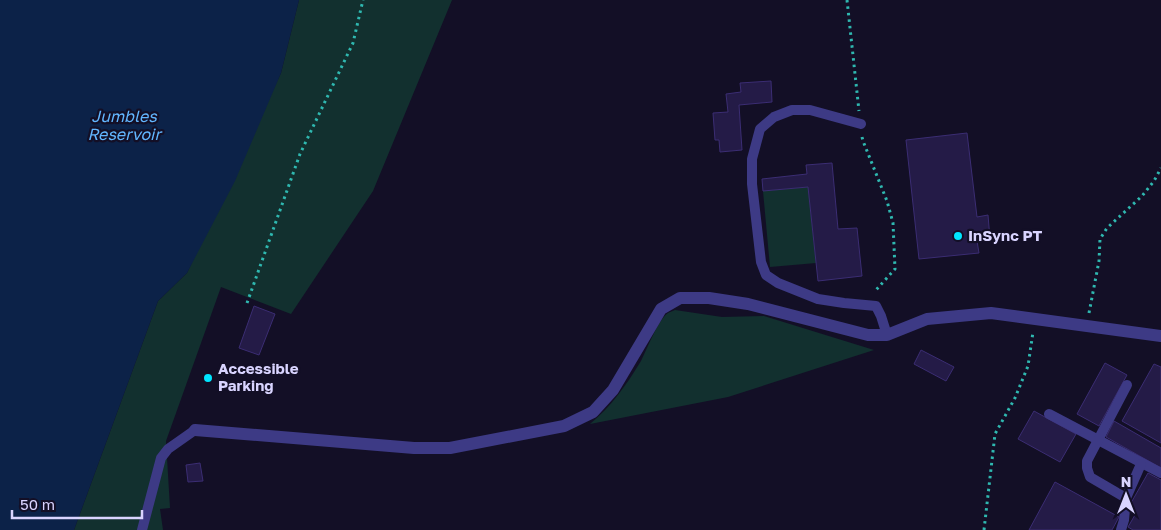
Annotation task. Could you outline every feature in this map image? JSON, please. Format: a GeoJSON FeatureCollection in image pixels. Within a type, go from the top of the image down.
{"type":"FeatureCollection","features":[{"type":"Feature","properties":{"kind":"street"},"geometry":{"type":"LineString","coordinates":[[195,430],[414,448],[450,448],[564,426],[593,412],[613,390],[661,309],[680,298],[709,298],[748,304],[868,335],[887,335],[927,319],[991,313],[1161,336]]}},
{"type":"Feature","properties":{"kind":"lane"},"geometry":{"type":"LineString","coordinates":[[860,124],[810,110],[792,110],[774,116],[760,129],[752,159],[752,184],[761,262],[766,275],[778,283],[818,299],[876,306],[887,335]]}},
{"type":"Feature","properties":{"kind":"lane"},"geometry":{"type":"LineString","coordinates":[[1126,498],[1090,477],[1087,461],[1127,385]]}},
{"type":"Feature","properties":{"kind":"lane"},"geometry":{"type":"LineString","coordinates":[[1049,414],[1161,473]]}},
{"type":"Feature","properties":{"kind":"lane"},"geometry":{"type":"LineString","coordinates":[[142,530],[161,458],[168,449],[195,430]]}},
{"type":"Feature","properties":{"kind":"lane"},"geometry":{"type":"LineString","coordinates":[[1121,530],[1126,498],[1142,464]]}},
{"type":"Feature","properties":{"kind":"path"},"geometry":{"type":"LineString","coordinates":[[247,303],[300,154],[353,43],[363,0]]}},
{"type":"Feature","properties":{"kind":"path"},"geometry":{"type":"LineString","coordinates":[[847,0],[863,141],[887,201],[893,223],[895,269],[876,290],[876,306]]}},
{"type":"Feature","properties":{"kind":"path"},"geometry":{"type":"LineString","coordinates":[[1084,326],[1088,318],[1097,271],[1100,239],[1107,228],[1142,196],[1154,181],[1161,168]]}},
{"type":"Feature","properties":{"kind":"path"},"geometry":{"type":"LineString","coordinates":[[984,530],[995,434],[1015,398],[1028,366],[1035,319]]}},
{"type":"Feature","properties":{"kind":"green space"},"geometry":{"type":"Polygon","coordinates":[[[299,0],[452,0],[373,191],[291,314],[221,287],[166,441],[170,508],[160,509],[163,530],[74,530],[158,301],[187,273],[281,73],[299,0]]]}},
{"type":"Feature","properties":{"kind":"green space"},"geometry":{"type":"Polygon","coordinates":[[[808,187],[816,263],[770,267],[763,191],[808,187]]]}},
{"type":"Feature","properties":{"kind":"green space"},"geometry":{"type":"Polygon","coordinates":[[[675,310],[722,317],[764,316],[874,350],[728,397],[590,424],[612,403],[624,387],[641,361],[660,322],[668,313],[675,310]]]}},
{"type":"Feature","properties":{"kind":"water","name":"Jumbles Reservoir"},"geometry":{"type":"Polygon","coordinates":[[[0,0],[299,0],[281,73],[235,181],[187,273],[158,301],[74,530],[0,530],[0,0]]]}},
{"type":"Feature","properties":{"kind":"building"},"geometry":{"type":"Polygon","coordinates":[[[771,81],[772,102],[739,105],[742,150],[720,152],[719,140],[715,140],[713,113],[728,112],[726,94],[741,92],[740,83],[771,81]]]}},
{"type":"Feature","properties":{"kind":"building"},"geometry":{"type":"Polygon","coordinates":[[[967,133],[977,217],[988,215],[990,239],[977,241],[979,253],[919,259],[906,140],[967,133]]]}},
{"type":"Feature","properties":{"kind":"building"},"geometry":{"type":"Polygon","coordinates":[[[832,163],[838,229],[857,228],[862,276],[818,281],[808,187],[763,191],[762,179],[807,174],[806,165],[832,163]]]}},
{"type":"Feature","properties":{"kind":"building"},"geometry":{"type":"Polygon","coordinates":[[[254,306],[275,314],[259,355],[239,348],[254,306]]]}},
{"type":"Feature","properties":{"kind":"building"},"geometry":{"type":"Polygon","coordinates":[[[921,350],[954,367],[946,381],[914,364],[921,350]]]}},
{"type":"Feature","properties":{"kind":"building"},"geometry":{"type":"Polygon","coordinates":[[[1105,363],[1127,375],[1099,426],[1077,414],[1105,363]]]}},
{"type":"Feature","properties":{"kind":"building"},"geometry":{"type":"Polygon","coordinates":[[[1154,364],[1161,367],[1161,443],[1122,421],[1154,364]]]}},
{"type":"Feature","properties":{"kind":"building"},"geometry":{"type":"Polygon","coordinates":[[[1034,411],[1076,434],[1060,462],[1018,439],[1034,411]]]}},
{"type":"Feature","properties":{"kind":"building"},"geometry":{"type":"Polygon","coordinates":[[[1114,421],[1161,448],[1161,468],[1106,437],[1114,421]]]}},
{"type":"Feature","properties":{"kind":"building"},"geometry":{"type":"Polygon","coordinates":[[[200,463],[203,481],[188,482],[186,465],[200,463]]]}},
{"type":"Feature","properties":{"kind":"building"},"geometry":{"type":"Polygon","coordinates":[[[1148,473],[1161,480],[1161,530],[1133,530],[1128,527],[1135,515],[1127,510],[1148,473]]]}},
{"type":"Feature","properties":{"kind":"building"},"geometry":{"type":"Polygon","coordinates":[[[1055,482],[1119,517],[1112,530],[1029,530],[1055,482]]]}},
{"type":"Feature","properties":{"kind":"place","name":"InSync PT"},"geometry":{"type":"Point","coordinates":[958,236]}},
{"type":"Feature","properties":{"kind":"place","name":"Accessible Parking"},"geometry":{"type":"Point","coordinates":[208,378]}}]}
